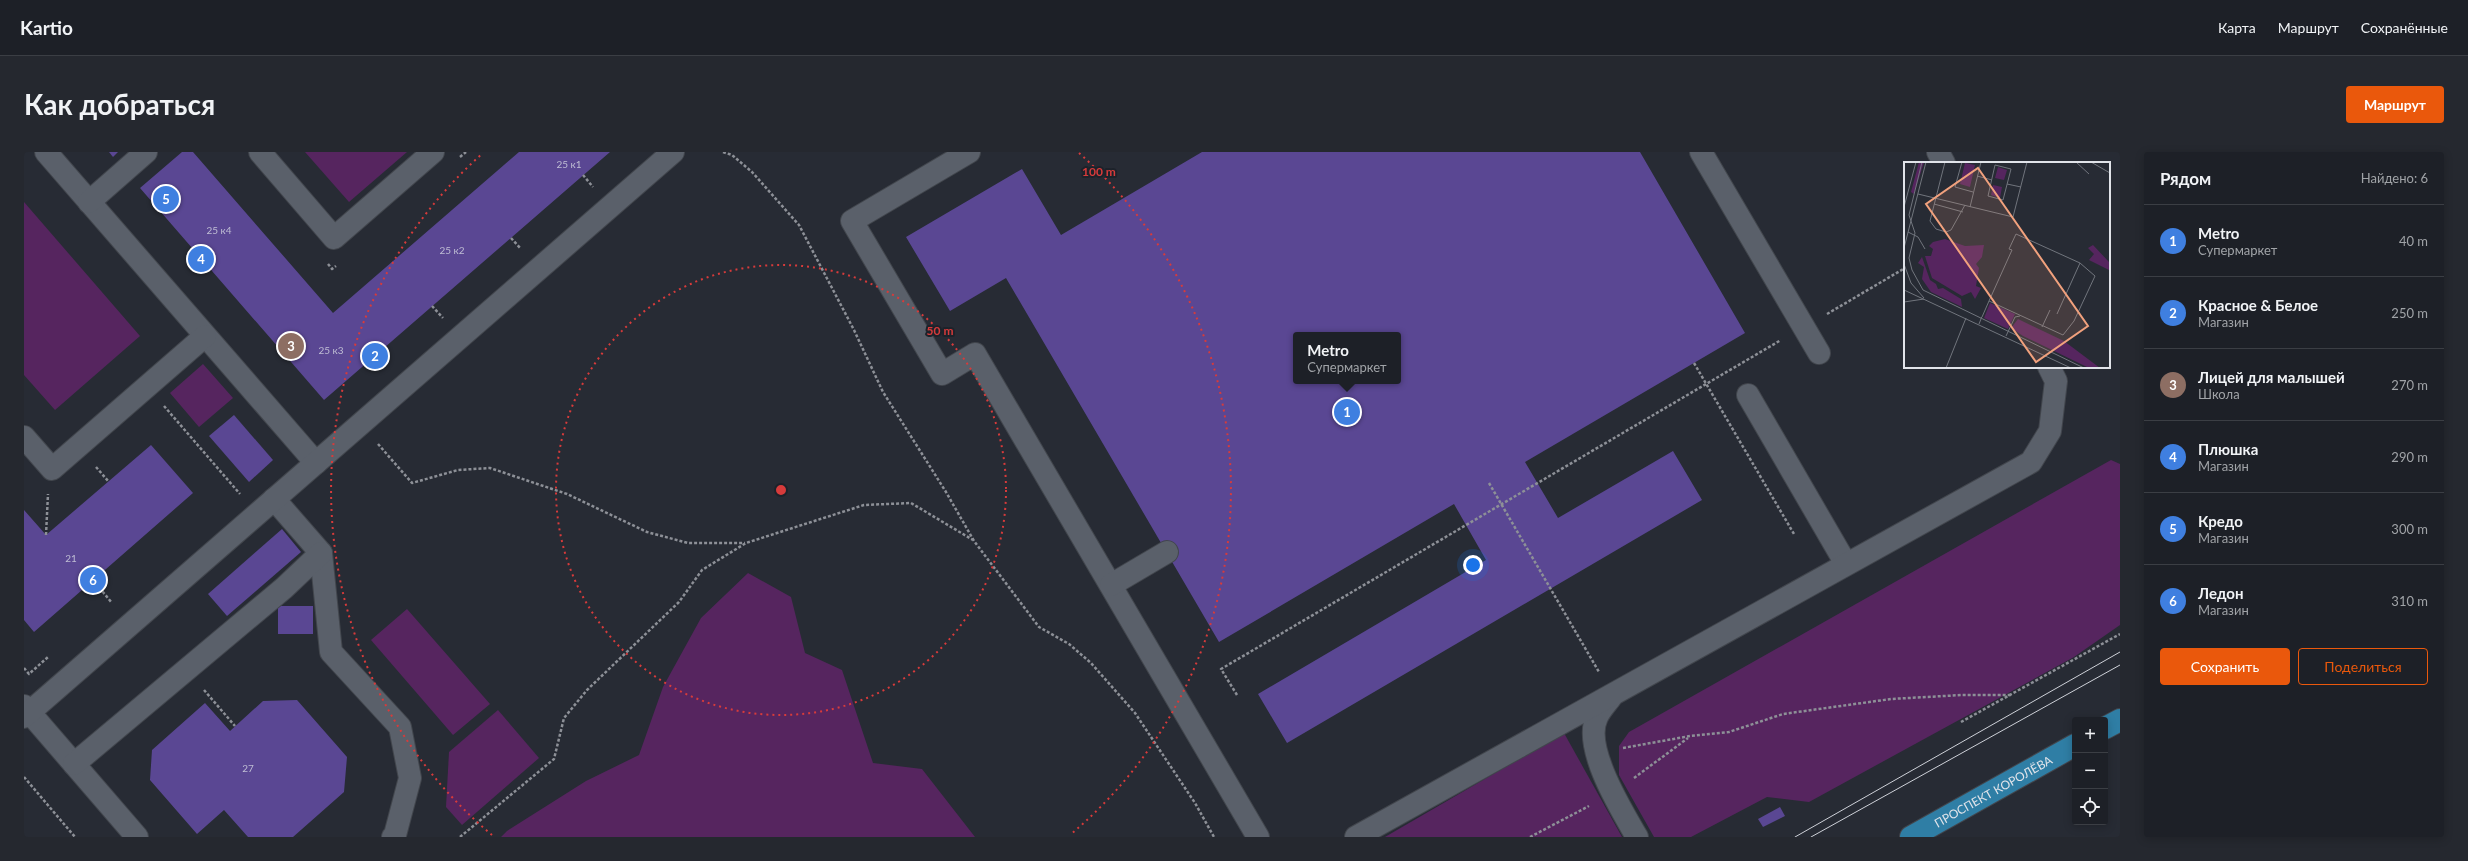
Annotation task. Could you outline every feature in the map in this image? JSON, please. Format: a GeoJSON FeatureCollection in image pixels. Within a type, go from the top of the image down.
{"type":"FeatureCollection","features":[{"type":"Feature","properties":{"kind":"main road"},"geometry":{"type":"LineString","coordinates":[[2108,726],[2120,720]]}},
{"type":"Feature","properties":{"kind":"main road","name":"ПРОСПЕКТ КОРОЛЁВА"},"geometry":{"type":"LineString","coordinates":[[1911,837],[2072,747]]}},
{"type":"Feature","properties":{"kind":"lane"},"geometry":{"type":"LineString","coordinates":[[46,152],[316,463]]}},
{"type":"Feature","properties":{"kind":"lane"},"geometry":{"type":"LineString","coordinates":[[89,202],[146,152]]}},
{"type":"Feature","properties":{"kind":"lane"},"geometry":{"type":"LineString","coordinates":[[260,152],[334,238],[433,152]]}},
{"type":"Feature","properties":{"kind":"lane"},"geometry":{"type":"LineString","coordinates":[[137,837],[74,764],[26,712],[316,463],[673,152]]}},
{"type":"Feature","properties":{"kind":"lane"},"geometry":{"type":"LineString","coordinates":[[969,152],[852,220],[942,374],[975,354],[1258,837]]}},
{"type":"Feature","properties":{"kind":"lane"},"geometry":{"type":"LineString","coordinates":[[1701,152],[1819,353]]}},
{"type":"Feature","properties":{"kind":"lane"},"geometry":{"type":"LineString","coordinates":[[1938,152],[1943,162]]}},
{"type":"Feature","properties":{"kind":"lane"},"geometry":{"type":"LineString","coordinates":[[24,437],[52,469],[205,336]]}},
{"type":"Feature","properties":{"kind":"lane"},"geometry":{"type":"LineString","coordinates":[[1356,837],[2031,462],[2050,431],[2056,381],[2050,368]]}},
{"type":"Feature","properties":{"kind":"lane"},"geometry":{"type":"LineString","coordinates":[[1748,395],[1846,564]]}},
{"type":"Feature","properties":{"kind":"lane"},"geometry":{"type":"LineString","coordinates":[[274,499],[321,553],[331,652],[400,727],[410,778],[395,835],[392,837]]}},
{"type":"Feature","properties":{"kind":"lane"},"geometry":{"type":"LineString","coordinates":[[1111,585],[1167,552]]}},
{"type":"Feature","properties":{"kind":"lane"},"geometry":{"type":"LineString","coordinates":[[74,764],[284,588],[321,553]]}},
{"type":"Feature","properties":{"kind":"lane"},"geometry":{"type":"LineString","coordinates":[[1612,695],[1596,719],[1595,751],[1612,794],[1637,837]]}},
{"type":"Feature","properties":{"kind":"path"},"geometry":{"type":"LineString","coordinates":[[723,152],[732,155],[752,172],[800,225],[854,330],[883,392],[946,492],[974,541],[1039,627],[1069,644],[1091,663],[1135,713],[1195,803],[1214,837]]}},
{"type":"Feature","properties":{"kind":"path"},"geometry":{"type":"LineString","coordinates":[[1237,695],[1222,669],[1904,269]]}},
{"type":"Feature","properties":{"kind":"path"},"geometry":{"type":"LineString","coordinates":[[1694,363],[1794,534]]}},
{"type":"Feature","properties":{"kind":"path"},"geometry":{"type":"LineString","coordinates":[[148,387],[256,513]]}},
{"type":"Feature","properties":{"kind":"path"},"geometry":{"type":"LineString","coordinates":[[361,424],[412,483],[458,470],[490,468],[567,494],[647,532],[688,543],[746,543]]}},
{"type":"Feature","properties":{"kind":"path"},"geometry":{"type":"LineString","coordinates":[[90,461],[108,482]]}},
{"type":"Feature","properties":{"kind":"path"},"geometry":{"type":"LineString","coordinates":[[1489,483],[1612,695]]}},
{"type":"Feature","properties":{"kind":"path"},"geometry":{"type":"LineString","coordinates":[[46,536],[48,492]]}},
{"type":"Feature","properties":{"kind":"path"},"geometry":{"type":"LineString","coordinates":[[460,837],[554,759],[564,718],[587,690],[679,602],[702,570],[746,543],[864,505],[911,503],[974,541]]}},
{"type":"Feature","properties":{"kind":"path"},"geometry":{"type":"LineString","coordinates":[[93,580],[112,603]]}},
{"type":"Feature","properties":{"kind":"path"},"geometry":{"type":"LineString","coordinates":[[1961,722],[2120,634]]}},
{"type":"Feature","properties":{"kind":"path"},"geometry":{"type":"LineString","coordinates":[[24,668],[29,674]]}},
{"type":"Feature","properties":{"kind":"path"},"geometry":{"type":"LineString","coordinates":[[1595,751],[1729,732],[1783,714],[1891,699],[1962,695],[2012,695]]}},
{"type":"Feature","properties":{"kind":"path"},"geometry":{"type":"LineString","coordinates":[[216,704],[234,726]]}},
{"type":"Feature","properties":{"kind":"path"},"geometry":{"type":"LineString","coordinates":[[24,777],[75,837]]}},
{"type":"Feature","properties":{"kind":"shaded area"},"geometry":{"type":"Polygon","coordinates":[[[305,152],[407,152],[349,202],[305,152]]]}},
{"type":"Feature","properties":{"kind":"shaded area"},"geometry":{"type":"Polygon","coordinates":[[[24,202],[140,336],[55,410],[24,375],[24,202]]]}},
{"type":"Feature","properties":{"kind":"shaded area"},"geometry":{"type":"Polygon","coordinates":[[[203,364],[233,398],[199,427],[170,393],[203,364]]]}},
{"type":"Feature","properties":{"kind":"shaded area"},"geometry":{"type":"Polygon","coordinates":[[[2111,460],[2120,464],[2120,625],[2074,657],[1809,802],[1767,797],[1691,837],[1654,837],[1619,775],[1619,746],[1629,732],[2111,460]]]}},
{"type":"Feature","properties":{"kind":"shaded area"},"geometry":{"type":"Polygon","coordinates":[[[748,573],[791,597],[805,653],[842,670],[873,763],[922,769],[975,837],[501,837],[507,831],[586,781],[639,755],[663,687],[701,618],[748,573]]]}},
{"type":"Feature","properties":{"kind":"shaded area"},"geometry":{"type":"Polygon","coordinates":[[[407,609],[490,704],[453,735],[371,640],[407,609]]]}},
{"type":"Feature","properties":{"kind":"shaded area"},"geometry":{"type":"Polygon","coordinates":[[[498,710],[539,758],[462,825],[446,807],[449,752],[498,710]]]}},
{"type":"Feature","properties":{"kind":"shaded area"},"geometry":{"type":"Polygon","coordinates":[[[1564,733],[1622,837],[1385,837],[1564,733]]]}},
{"type":"Feature","properties":{"kind":"building"},"geometry":{"type":"Polygon","coordinates":[[[109,152],[118,152],[113,157],[109,152]]]}},
{"type":"Feature","properties":{"kind":"building"},"geometry":{"type":"Polygon","coordinates":[[[182,152],[193,152],[333,313],[519,152],[610,152],[324,400],[140,188],[182,152]]]}},
{"type":"Feature","properties":{"kind":"building"},"geometry":{"type":"Polygon","coordinates":[[[1202,152],[1640,152],[1745,333],[1525,462],[1558,518],[1673,451],[1702,500],[1287,743],[1258,694],[1486,560],[1454,504],[1219,642],[1006,278],[950,311],[906,237],[1022,169],[1061,235],[1202,152]]]}},
{"type":"Feature","properties":{"kind":"building"},"geometry":{"type":"Polygon","coordinates":[[[234,415],[273,460],[249,482],[209,436],[234,415]]]}},
{"type":"Feature","properties":{"kind":"building"},"geometry":{"type":"Polygon","coordinates":[[[151,445],[193,493],[34,632],[24,620],[24,510],[46,535],[151,445]]]}},
{"type":"Feature","properties":{"kind":"building"},"geometry":{"type":"Polygon","coordinates":[[[282,529],[301,552],[227,616],[208,594],[282,529]]]}},
{"type":"Feature","properties":{"kind":"building"},"geometry":{"type":"Polygon","coordinates":[[[278,606],[313,606],[313,634],[278,634],[278,606]]]}},
{"type":"Feature","properties":{"kind":"building"},"geometry":{"type":"Polygon","coordinates":[[[297,700],[347,757],[344,792],[293,837],[248,837],[224,810],[197,834],[150,780],[152,750],[205,703],[230,731],[263,701],[297,700]]]}},
{"type":"Feature","properties":{"kind":"building"},"geometry":{"type":"Polygon","coordinates":[[[1780,807],[1785,816],[1763,827],[1758,819],[1780,807]]]}},
{"type":"Feature","properties":{"kind":"tram line"},"geometry":{"type":"LineString","coordinates":[[1795,837],[2120,652]]}},
{"type":"Feature","properties":{"kind":"tram line"},"geometry":{"type":"LineString","coordinates":[[1811,837],[2120,665]]}},
{"type":"Feature","properties":{"kind":"place","name":"Кредо"},"geometry":{"type":"Point","coordinates":[166,199]}},
{"type":"Feature","properties":{"kind":"place","name":"Плюшка"},"geometry":{"type":"Point","coordinates":[201,259]}},
{"type":"Feature","properties":{"kind":"place","name":"Лицей для малышей"},"geometry":{"type":"Point","coordinates":[291,346]}},
{"type":"Feature","properties":{"kind":"place","name":"Красное & Белое"},"geometry":{"type":"Point","coordinates":[375,356]}},
{"type":"Feature","properties":{"kind":"place","name":"Metro"},"geometry":{"type":"Point","coordinates":[1347,412]}},
{"type":"Feature","properties":{"kind":"place","name":"Ледон"},"geometry":{"type":"Point","coordinates":[93,580]}}]}
